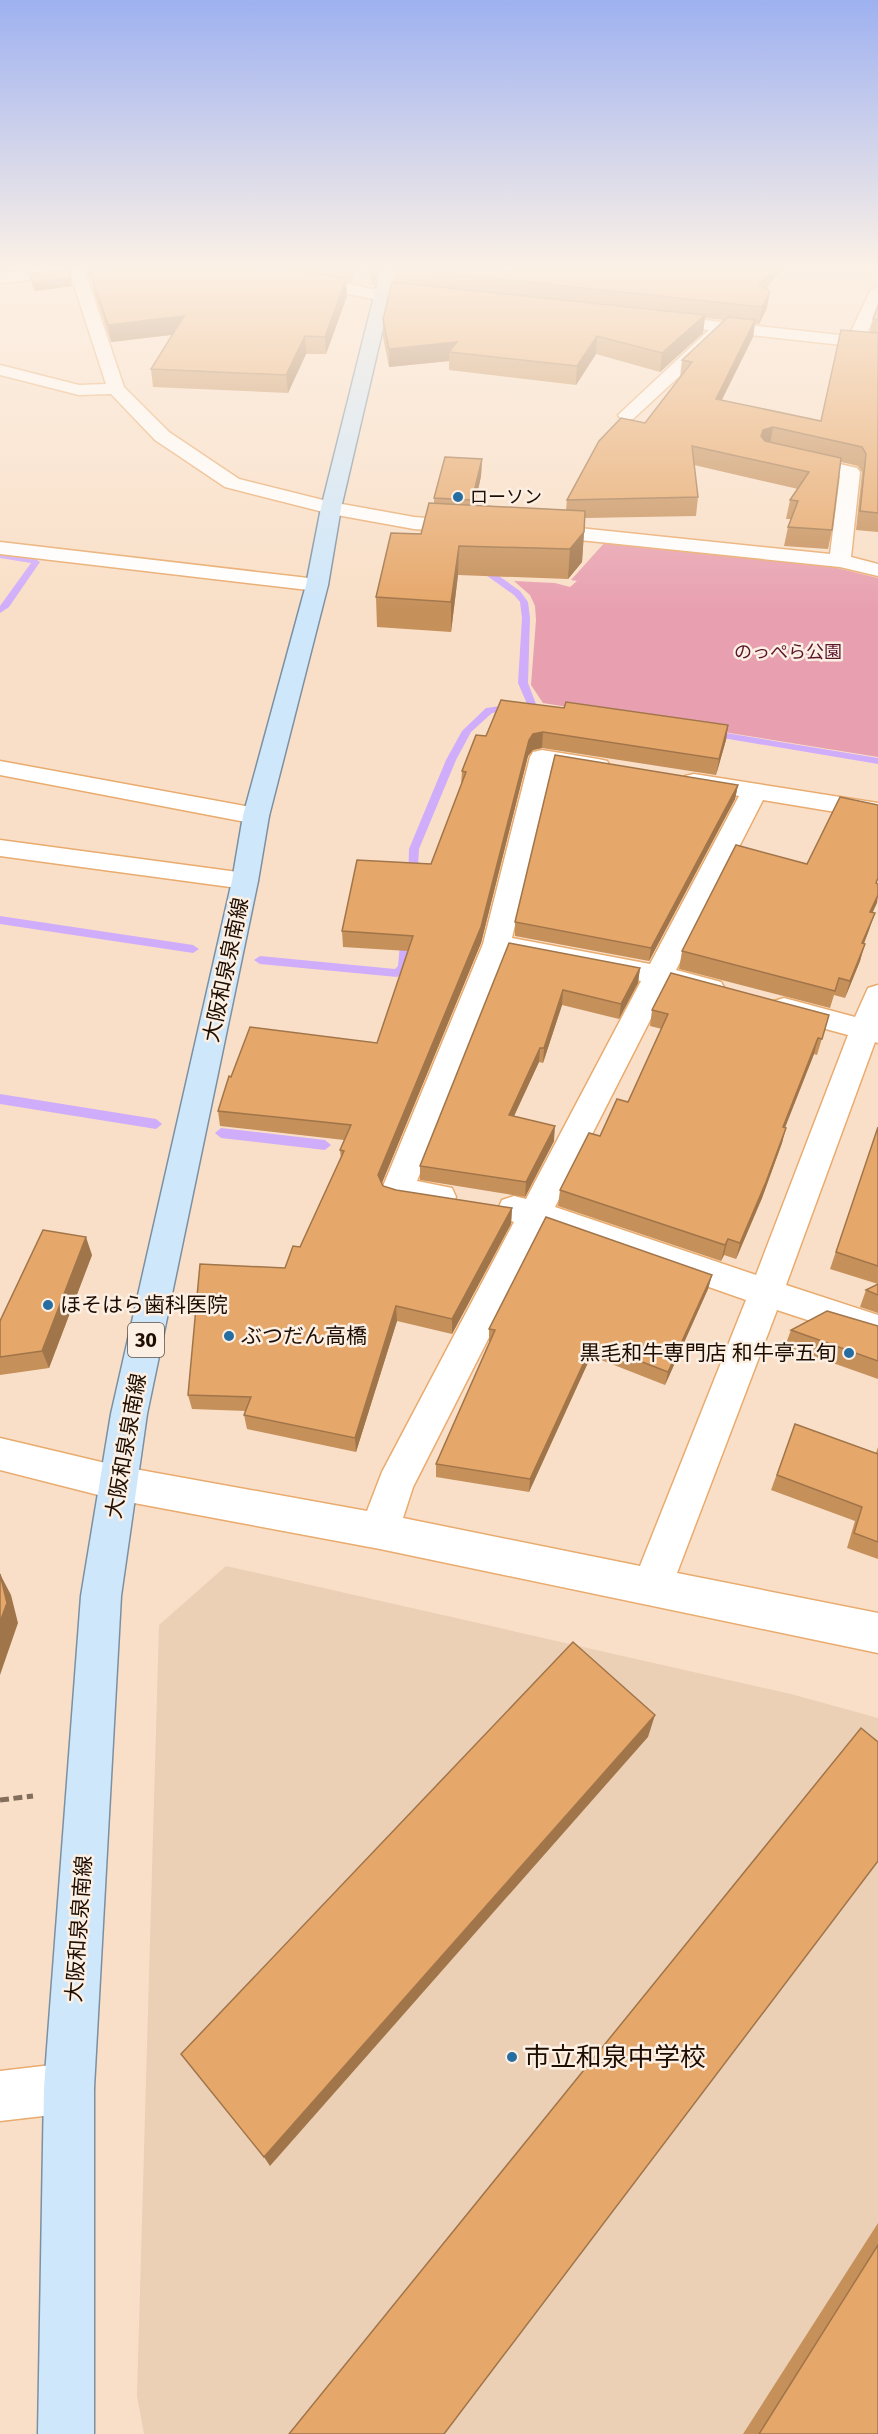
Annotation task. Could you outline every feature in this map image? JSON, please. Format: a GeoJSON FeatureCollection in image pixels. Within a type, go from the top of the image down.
{"type":"FeatureCollection","features":[{"type":"Feature","properties":{"kind":"main road","name":"大阪和泉泉南線"},"geometry":{"type":"LineString","coordinates":[[66,2434],[69,2088],[102,1596],[118,1484],[129,1414],[246,881],[256,816],[317,585],[331,508],[361,382]]}},
{"type":"Feature","properties":{"kind":"street"},"geometry":{"type":"LineString","coordinates":[[45,382],[79,390],[116,389]]}},
{"type":"Feature","properties":{"kind":"street"},"geometry":{"type":"LineString","coordinates":[[114,382],[116,389],[162,436],[232,483],[331,508],[414,523],[483,528]]}},
{"type":"Feature","properties":{"kind":"street"},"geometry":{"type":"LineString","coordinates":[[627,415],[663,382]]}},
{"type":"Feature","properties":{"kind":"street"},"geometry":{"type":"LineString","coordinates":[[680,382],[689,384]]}},
{"type":"Feature","properties":{"kind":"street"},"geometry":{"type":"LineString","coordinates":[[780,456],[850,472],[840,561]]}},
{"type":"Feature","properties":{"kind":"street"},"geometry":{"type":"LineString","coordinates":[[517,529],[561,530],[840,561],[878,570]]}},
{"type":"Feature","properties":{"kind":"street"},"geometry":{"type":"LineString","coordinates":[[0,548],[317,585]]}},
{"type":"Feature","properties":{"kind":"street"},"geometry":{"type":"LineString","coordinates":[[625,770],[543,757],[497,944],[397,1191],[535,1213],[878,1329]]}},
{"type":"Feature","properties":{"kind":"street"},"geometry":{"type":"LineString","coordinates":[[0,768],[256,816]]}},
{"type":"Feature","properties":{"kind":"street"},"geometry":{"type":"LineString","coordinates":[[672,777],[878,810]]}},
{"type":"Feature","properties":{"kind":"street"},"geometry":{"type":"LineString","coordinates":[[380,1531],[395,1484],[755,790]]}},
{"type":"Feature","properties":{"kind":"street"},"geometry":{"type":"LineString","coordinates":[[0,848],[246,881]]}},
{"type":"Feature","properties":{"kind":"street"},"geometry":{"type":"LineString","coordinates":[[497,944],[658,975],[872,1031]]}},
{"type":"Feature","properties":{"kind":"street"},"geometry":{"type":"LineString","coordinates":[[652,1586],[766,1293],[872,1031],[878,995]]}},
{"type":"Feature","properties":{"kind":"street"},"geometry":{"type":"LineString","coordinates":[[0,1454],[118,1484],[380,1531],[878,1634]]}},
{"type":"Feature","properties":{"kind":"street"},"geometry":{"type":"LineString","coordinates":[[0,2096],[69,2088]]}},
{"type":"Feature","properties":{"kind":"path"},"geometry":{"type":"LineString","coordinates":[[0,1800],[33,1796]]}},
{"type":"Feature","properties":{"kind":"shaded area","name":"市立和泉中学校"},"geometry":{"type":"Polygon","coordinates":[[[226,1566],[791,1694],[878,1718],[878,2434],[144,2434],[137,2396],[159,1625],[226,1566]]]}},
{"type":"Feature","properties":{"kind":"green space","name":"のっぺら公園"},"geometry":{"type":"Polygon","coordinates":[[[606,541],[833,567],[878,578],[878,757],[543,703],[531,685],[535,606],[530,595],[514,581],[555,583],[570,587],[577,581],[571,580],[606,541]]]}},
{"type":"Feature","properties":{"kind":"building"},"geometry":{"type":"Polygon","coordinates":[[[677,382],[725,382],[716,399],[821,421],[830,382],[878,382],[878,513],[860,511],[866,454],[862,447],[773,427],[763,430],[761,436],[765,441],[841,458],[832,530],[788,527],[798,501],[790,500],[809,472],[692,446],[698,497],[567,500],[599,441],[621,418],[645,423],[677,382]]]}},
{"type":"Feature","properties":{"kind":"building"},"geometry":{"type":"Polygon","coordinates":[[[445,457],[482,459],[472,500],[434,498],[445,457]]]}},
{"type":"Feature","properties":{"kind":"building"},"geometry":{"type":"Polygon","coordinates":[[[429,503],[585,511],[584,532],[570,549],[459,546],[451,602],[376,597],[391,533],[421,534],[429,503]]]}},
{"type":"Feature","properties":{"kind":"building"},"geometry":{"type":"Polygon","coordinates":[[[501,700],[564,708],[566,702],[728,725],[719,759],[543,732],[533,734],[529,740],[481,927],[378,1175],[383,1186],[396,1190],[512,1208],[452,1319],[396,1306],[355,1438],[244,1415],[251,1397],[188,1395],[200,1264],[285,1268],[293,1246],[300,1247],[344,1151],[340,1150],[351,1125],[218,1111],[229,1076],[231,1077],[250,1027],[377,1043],[413,936],[342,931],[357,860],[431,864],[466,772],[462,771],[476,735],[486,736],[501,700]]]}},
{"type":"Feature","properties":{"kind":"building"},"geometry":{"type":"Polygon","coordinates":[[[555,755],[738,785],[651,948],[515,922],[555,755]]]}},
{"type":"Feature","properties":{"kind":"building"},"geometry":{"type":"Polygon","coordinates":[[[840,797],[878,805],[878,878],[876,883],[878,884],[878,895],[870,912],[875,913],[862,943],[865,944],[850,981],[839,978],[835,991],[682,951],[736,845],[807,864],[840,797]]]}},
{"type":"Feature","properties":{"kind":"building"},"geometry":{"type":"Polygon","coordinates":[[[509,943],[640,968],[621,1004],[563,990],[544,1048],[540,1048],[509,1115],[555,1126],[526,1182],[420,1166],[509,943]]]}},
{"type":"Feature","properties":{"kind":"building"},"geometry":{"type":"Polygon","coordinates":[[[671,973],[829,1015],[822,1039],[818,1038],[783,1127],[786,1128],[766,1182],[740,1243],[728,1239],[725,1245],[560,1190],[589,1133],[600,1136],[617,1099],[628,1102],[668,1014],[652,1010],[671,973]]]}},
{"type":"Feature","properties":{"kind":"building"},"geometry":{"type":"Polygon","coordinates":[[[878,1127],[878,1266],[836,1252],[878,1127]]]}},
{"type":"Feature","properties":{"kind":"building"},"geometry":{"type":"Polygon","coordinates":[[[546,1217],[712,1275],[668,1372],[593,1343],[530,1479],[436,1464],[495,1330],[489,1329],[546,1217]]]}},
{"type":"Feature","properties":{"kind":"building","name":"ほそはら歯科医院"},"geometry":{"type":"Polygon","coordinates":[[[43,1230],[86,1237],[42,1351],[0,1357],[0,1321],[43,1230]]]}},
{"type":"Feature","properties":{"kind":"building"},"geometry":{"type":"Polygon","coordinates":[[[878,1284],[878,1295],[866,1290],[878,1284]]]}},
{"type":"Feature","properties":{"kind":"building"},"geometry":{"type":"Polygon","coordinates":[[[827,1311],[878,1326],[878,1361],[791,1330],[827,1311]]]}},
{"type":"Feature","properties":{"kind":"building"},"geometry":{"type":"Polygon","coordinates":[[[795,1424],[878,1454],[878,1542],[854,1533],[862,1507],[777,1475],[795,1424]]]}},
{"type":"Feature","properties":{"kind":"building"},"geometry":{"type":"Polygon","coordinates":[[[0,1574],[7,1603],[0,1622],[0,1574]]]}},
{"type":"Feature","properties":{"kind":"building"},"geometry":{"type":"Polygon","coordinates":[[[573,1642],[655,1715],[264,2157],[181,2054],[573,1642]]]}},
{"type":"Feature","properties":{"kind":"building"},"geometry":{"type":"Polygon","coordinates":[[[861,1728],[878,1742],[878,1861],[444,2434],[289,2434],[861,1728]]]}},
{"type":"Feature","properties":{"kind":"building"},"geometry":{"type":"Polygon","coordinates":[[[878,2245],[878,2434],[759,2434],[878,2245]]]}},
{"type":"Feature","properties":{"kind":"waterway"},"geometry":{"type":"LineString","coordinates":[[0,555],[31,559],[36,562],[0,610]]}},
{"type":"Feature","properties":{"kind":"waterway"},"geometry":{"type":"LineString","coordinates":[[482,568],[517,593],[524,602],[526,618],[523,683],[531,704]]}},
{"type":"Feature","properties":{"kind":"waterway"},"geometry":{"type":"LineString","coordinates":[[412,881],[414,849],[451,760],[467,731],[489,710],[515,707]]}},
{"type":"Feature","properties":{"kind":"waterway"},"geometry":{"type":"LineString","coordinates":[[708,733],[878,761]]}},
{"type":"Feature","properties":{"kind":"waterway"},"geometry":{"type":"LineString","coordinates":[[0,920],[193,949]]}},
{"type":"Feature","properties":{"kind":"waterway"},"geometry":{"type":"LineString","coordinates":[[260,960],[397,973],[404,967],[407,933]]}},
{"type":"Feature","properties":{"kind":"waterway"},"geometry":{"type":"LineString","coordinates":[[0,1099],[156,1124]]}},
{"type":"Feature","properties":{"kind":"waterway"},"geometry":{"type":"LineString","coordinates":[[221,1133],[325,1145]]}},
{"type":"Feature","properties":{"kind":"place","name":"ローソン"},"geometry":{"type":"Point","coordinates":[458,497]}},
{"type":"Feature","properties":{"kind":"place","name":"ほそはら歯科医院"},"geometry":{"type":"Point","coordinates":[48,1305]}},
{"type":"Feature","properties":{"kind":"place","name":"ぶつだん高橋"},"geometry":{"type":"Point","coordinates":[229,1336]}},
{"type":"Feature","properties":{"kind":"place","name":"黒毛和牛専門店 和牛亭五旬"},"geometry":{"type":"Point","coordinates":[849,1353]}},
{"type":"Feature","properties":{"kind":"place","name":"市立和泉中学校"},"geometry":{"type":"Point","coordinates":[512,2057]}}]}
